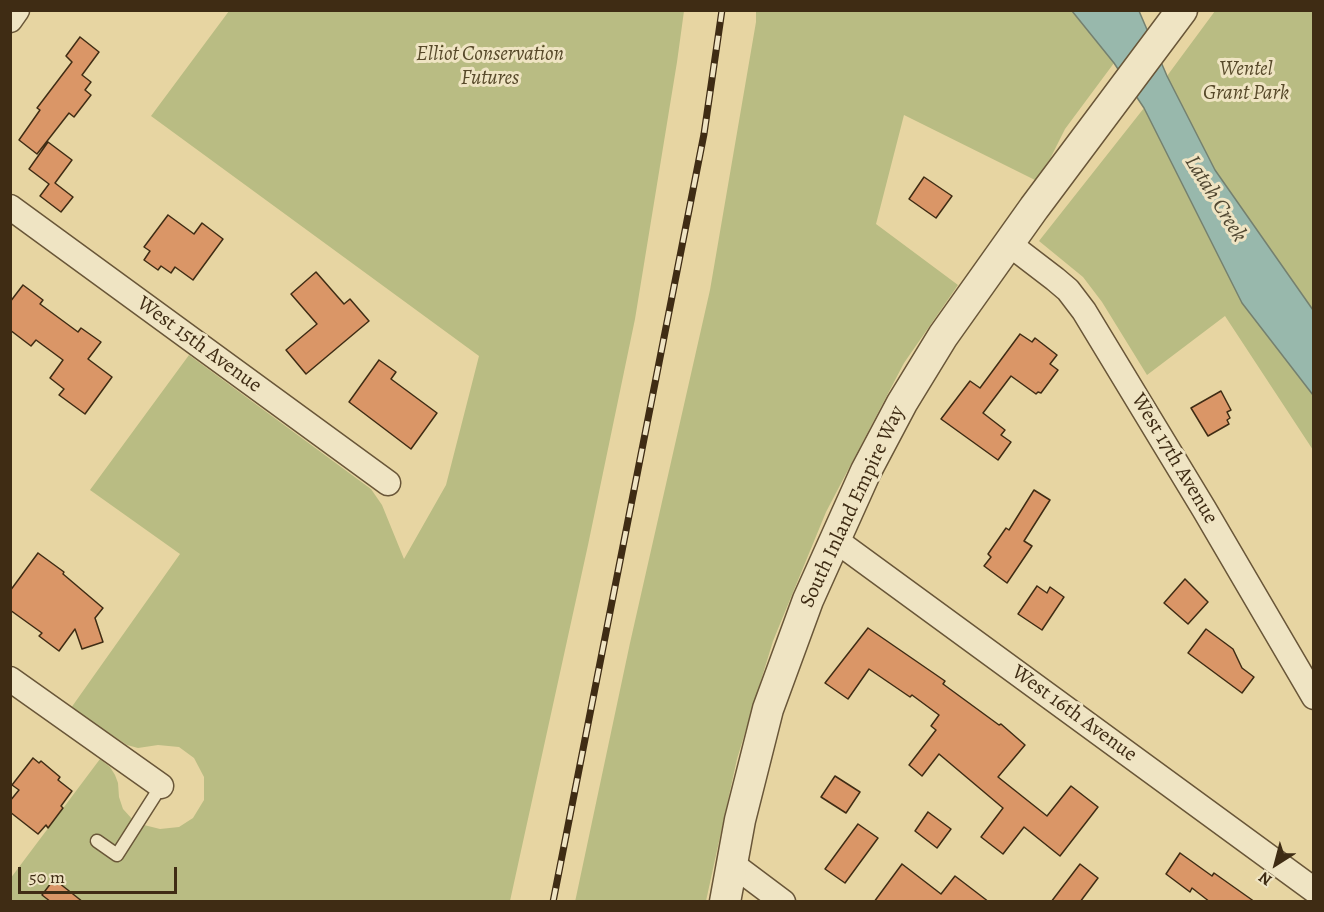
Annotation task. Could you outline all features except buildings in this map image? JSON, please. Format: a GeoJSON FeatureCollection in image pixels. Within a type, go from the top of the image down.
{"type":"FeatureCollection","features":[{"type":"Feature","properties":{"kind":"street"},"geometry":{"type":"LineString","coordinates":[[10,20],[17,10]]}},
{"type":"Feature","properties":{"kind":"street","name":"South Inland Empire Way"},"geometry":{"type":"LineString","coordinates":[[725,902],[731,863],[768,709],[794,635],[834,539],[879,444],[943,336],[1008,243],[1182,10]]}},
{"type":"Feature","properties":{"kind":"street","name":"West 15th Avenue"},"geometry":{"type":"LineString","coordinates":[[10,207],[388,483]]}},
{"type":"Feature","properties":{"kind":"street","name":"West 17th Avenue"},"geometry":{"type":"LineString","coordinates":[[1008,243],[1061,285],[1084,311],[1314,697]]}},
{"type":"Feature","properties":{"kind":"street","name":"West 16th Avenue"},"geometry":{"type":"LineString","coordinates":[[834,539],[1314,890]]}},
{"type":"Feature","properties":{"kind":"street"},"geometry":{"type":"LineString","coordinates":[[10,679],[161,786]]}},
{"type":"Feature","properties":{"kind":"street"},"geometry":{"type":"LineString","coordinates":[[731,863],[783,902]]}},
{"type":"Feature","properties":{"kind":"lane"},"geometry":{"type":"LineString","coordinates":[[97,841],[117,855],[161,786]]}},
{"type":"Feature","properties":{"kind":"green space","name":"Elliot Conservation Futures"},"geometry":{"type":"Polygon","coordinates":[[[229,11],[684,11],[635,319],[510,901],[11,902],[10,879],[100,759],[110,767],[115,775],[123,809],[133,820],[144,825],[160,829],[179,827],[193,818],[204,800],[204,777],[194,758],[179,747],[158,745],[138,748],[127,745],[71,708],[180,554],[90,490],[189,355],[371,489],[382,505],[404,559],[446,485],[479,356],[151,116],[229,11]]]}},
{"type":"Feature","properties":{"kind":"green space"},"geometry":{"type":"Polygon","coordinates":[[[756,11],[1072,11],[1114,63],[1065,129],[1050,159],[1035,180],[904,115],[876,224],[958,285],[904,363],[826,512],[773,641],[737,759],[706,901],[575,902],[630,643],[710,290],[756,11]]]}},
{"type":"Feature","properties":{"kind":"green space","name":"Wentel Grant Park"},"geometry":{"type":"Polygon","coordinates":[[[1215,11],[1313,11],[1313,310],[1215,170],[1167,76],[1215,11]]]}},
{"type":"Feature","properties":{"kind":"green space"},"geometry":{"type":"Polygon","coordinates":[[[1144,108],[1242,303],[1313,395],[1313,450],[1225,316],[1147,375],[1102,302],[1083,277],[1039,241],[1144,108]]]}},
{"type":"Feature","properties":{"kind":"water","name":"Latah Creek"},"geometry":{"type":"Polygon","coordinates":[[[1072,11],[1139,11],[1167,76],[1215,170],[1313,310],[1313,395],[1242,303],[1144,108],[1114,63],[1072,11]]]}},
{"type":"Feature","properties":{"kind":"railway"},"geometry":{"type":"LineString","coordinates":[[553,902],[704,134],[722,10]]}}]}
